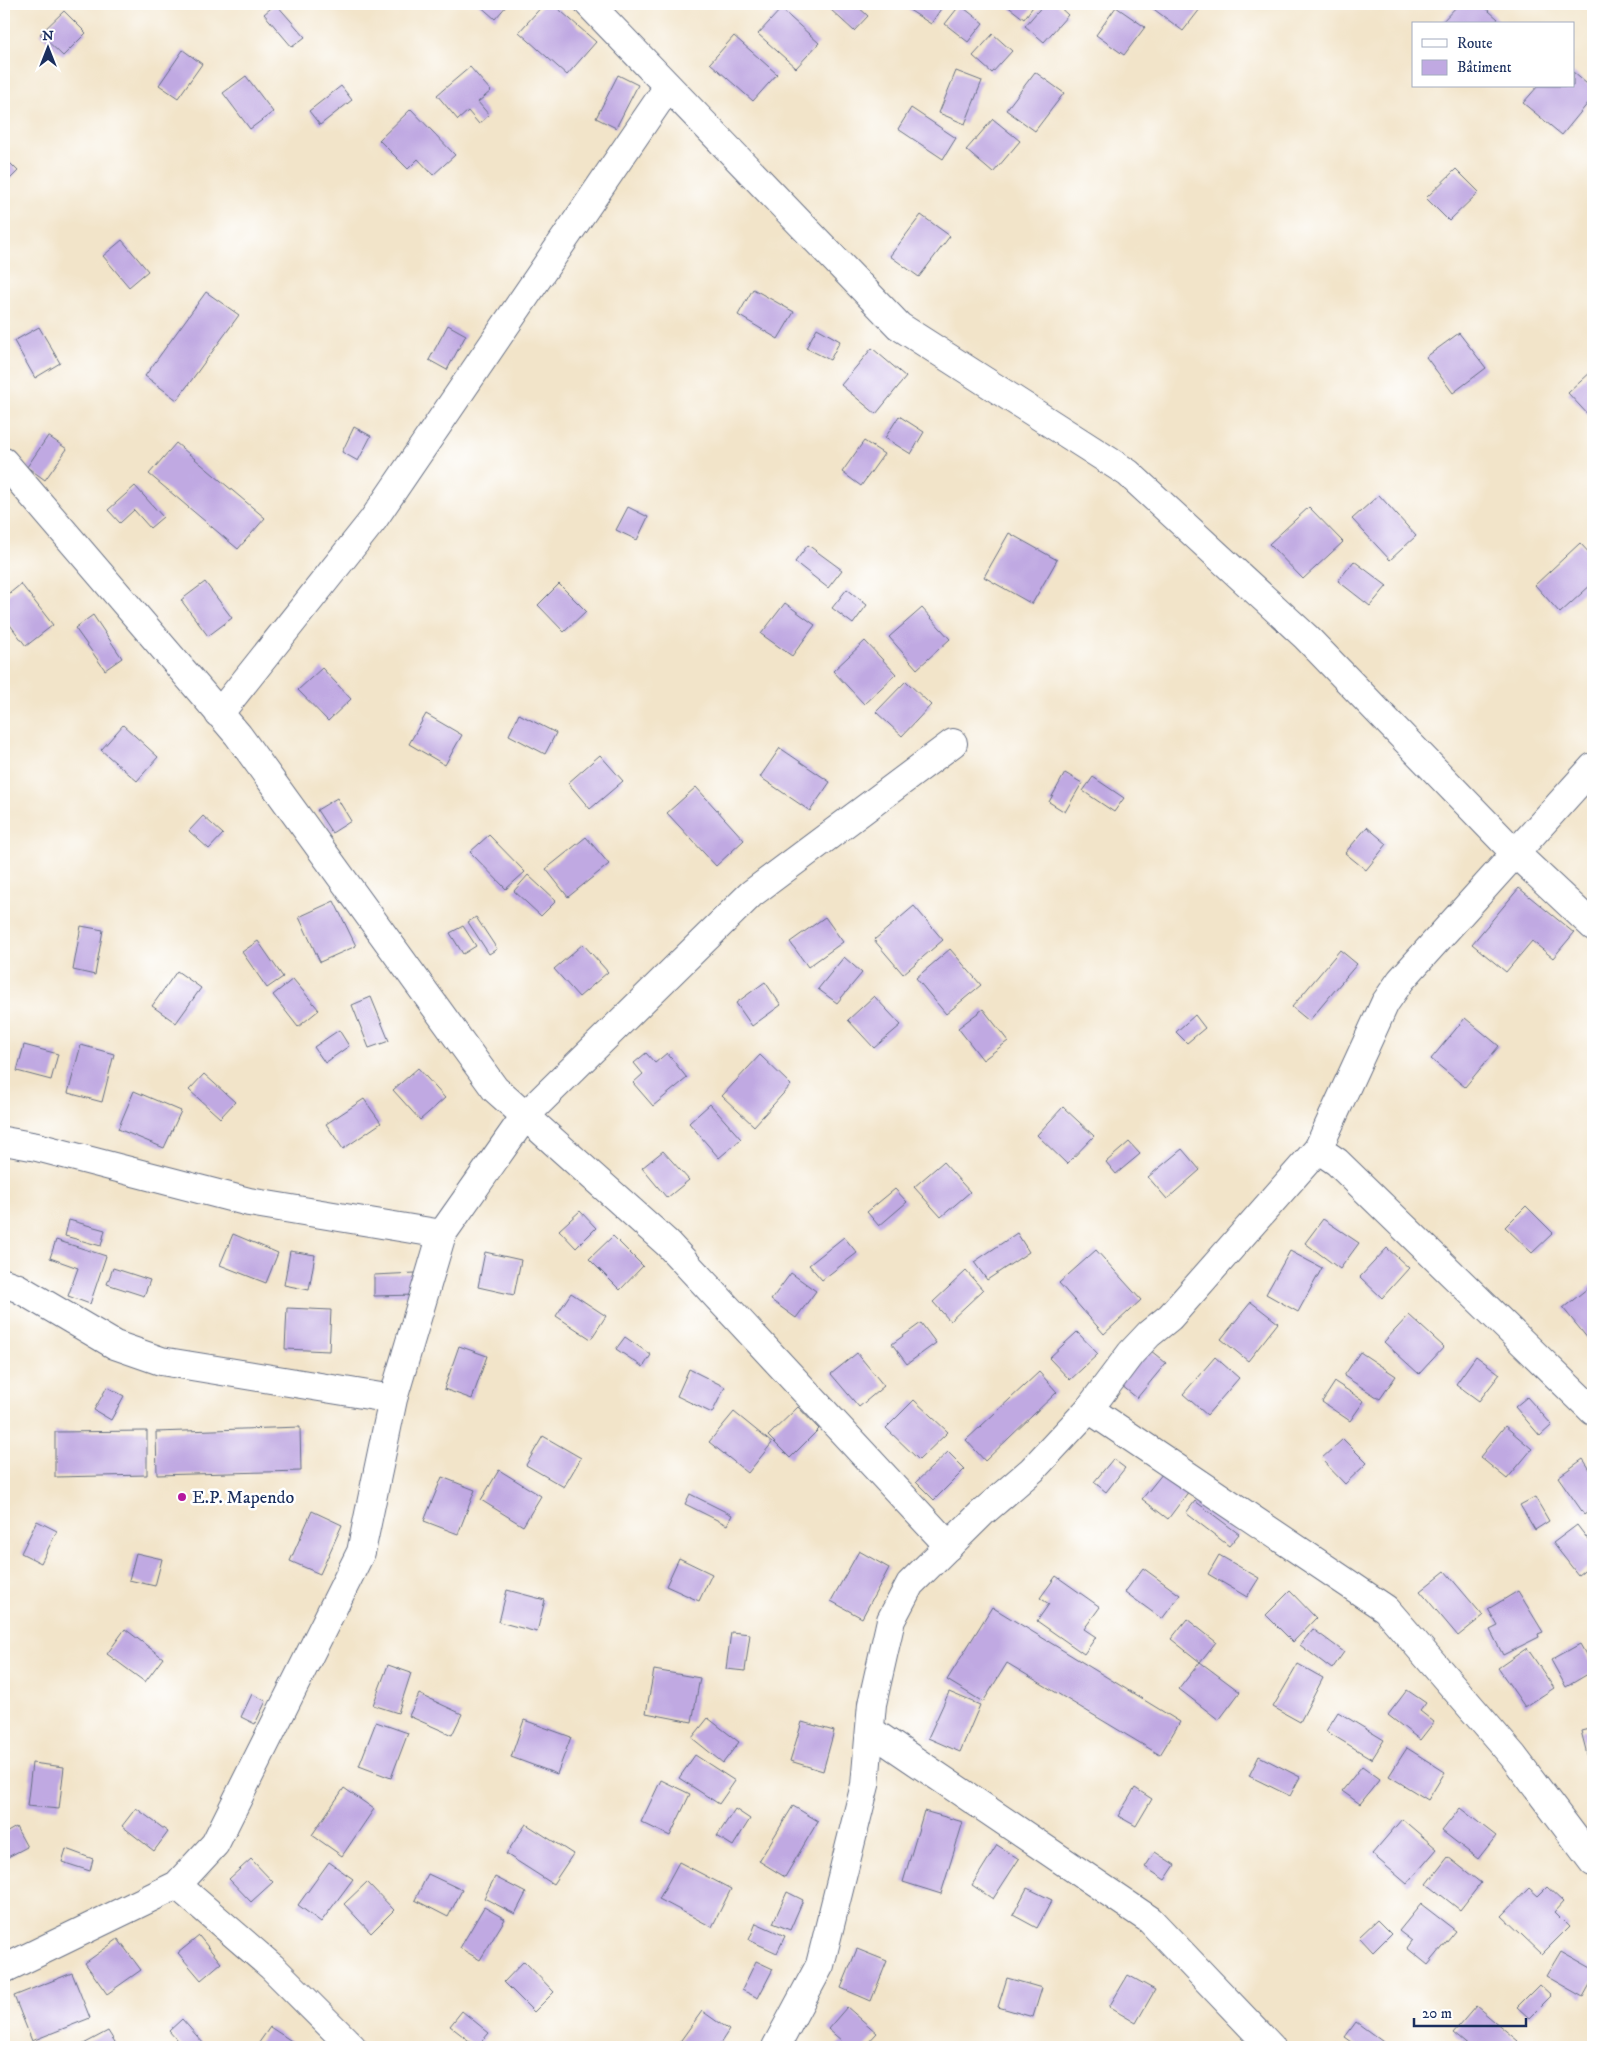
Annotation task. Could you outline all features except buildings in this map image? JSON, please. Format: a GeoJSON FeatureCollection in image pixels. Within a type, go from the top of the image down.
{"type":"FeatureCollection","features":[{"type":"Feature","properties":{"kind":"street"},"geometry":{"type":"LineString","coordinates":[[589,4],[899,326],[1128,473],[1306,637],[1515,853],[1593,926]]}},
{"type":"Feature","properties":{"kind":"street"},"geometry":{"type":"LineString","coordinates":[[219,714],[373,520],[668,87]]}},
{"type":"Feature","properties":{"kind":"street"},"geometry":{"type":"LineString","coordinates":[[4,462],[219,714],[249,752],[495,1090],[667,1244],[949,1546]]}},
{"type":"Feature","properties":{"kind":"street"},"geometry":{"type":"LineString","coordinates":[[4,1970],[177,1885],[215,1844],[361,1552],[393,1399],[442,1234],[525,1116],[751,894],[953,743]]}},
{"type":"Feature","properties":{"kind":"street"},"geometry":{"type":"LineString","coordinates":[[776,2047],[820,1965],[865,1785],[872,1704],[891,1620],[910,1584],[982,1513],[1032,1470],[1089,1409],[1132,1352],[1149,1334],[1170,1317],[1318,1149],[1385,1004],[1401,980],[1593,767]]}},
{"type":"Feature","properties":{"kind":"street"},"geometry":{"type":"LineString","coordinates":[[4,1141],[37,1147],[249,1202],[442,1234]]}},
{"type":"Feature","properties":{"kind":"street"},"geometry":{"type":"LineString","coordinates":[[1318,1149],[1337,1162],[1593,1411]]}},
{"type":"Feature","properties":{"kind":"street"},"geometry":{"type":"LineString","coordinates":[[4,1283],[18,1288],[115,1345],[161,1361],[393,1399]]}},
{"type":"Feature","properties":{"kind":"street"},"geometry":{"type":"LineString","coordinates":[[1089,1409],[1386,1609],[1513,1756],[1593,1862]]}},
{"type":"Feature","properties":{"kind":"street"},"geometry":{"type":"LineString","coordinates":[[870,1732],[1150,1920],[1271,2047]]}},
{"type":"Feature","properties":{"kind":"street"},"geometry":{"type":"LineString","coordinates":[[177,1885],[272,1967],[352,2047]]}},
{"type":"Feature","properties":{"kind":"place","name":"E.P. Mapendo"},"geometry":{"type":"Point","coordinates":[182,1497]}}]}
